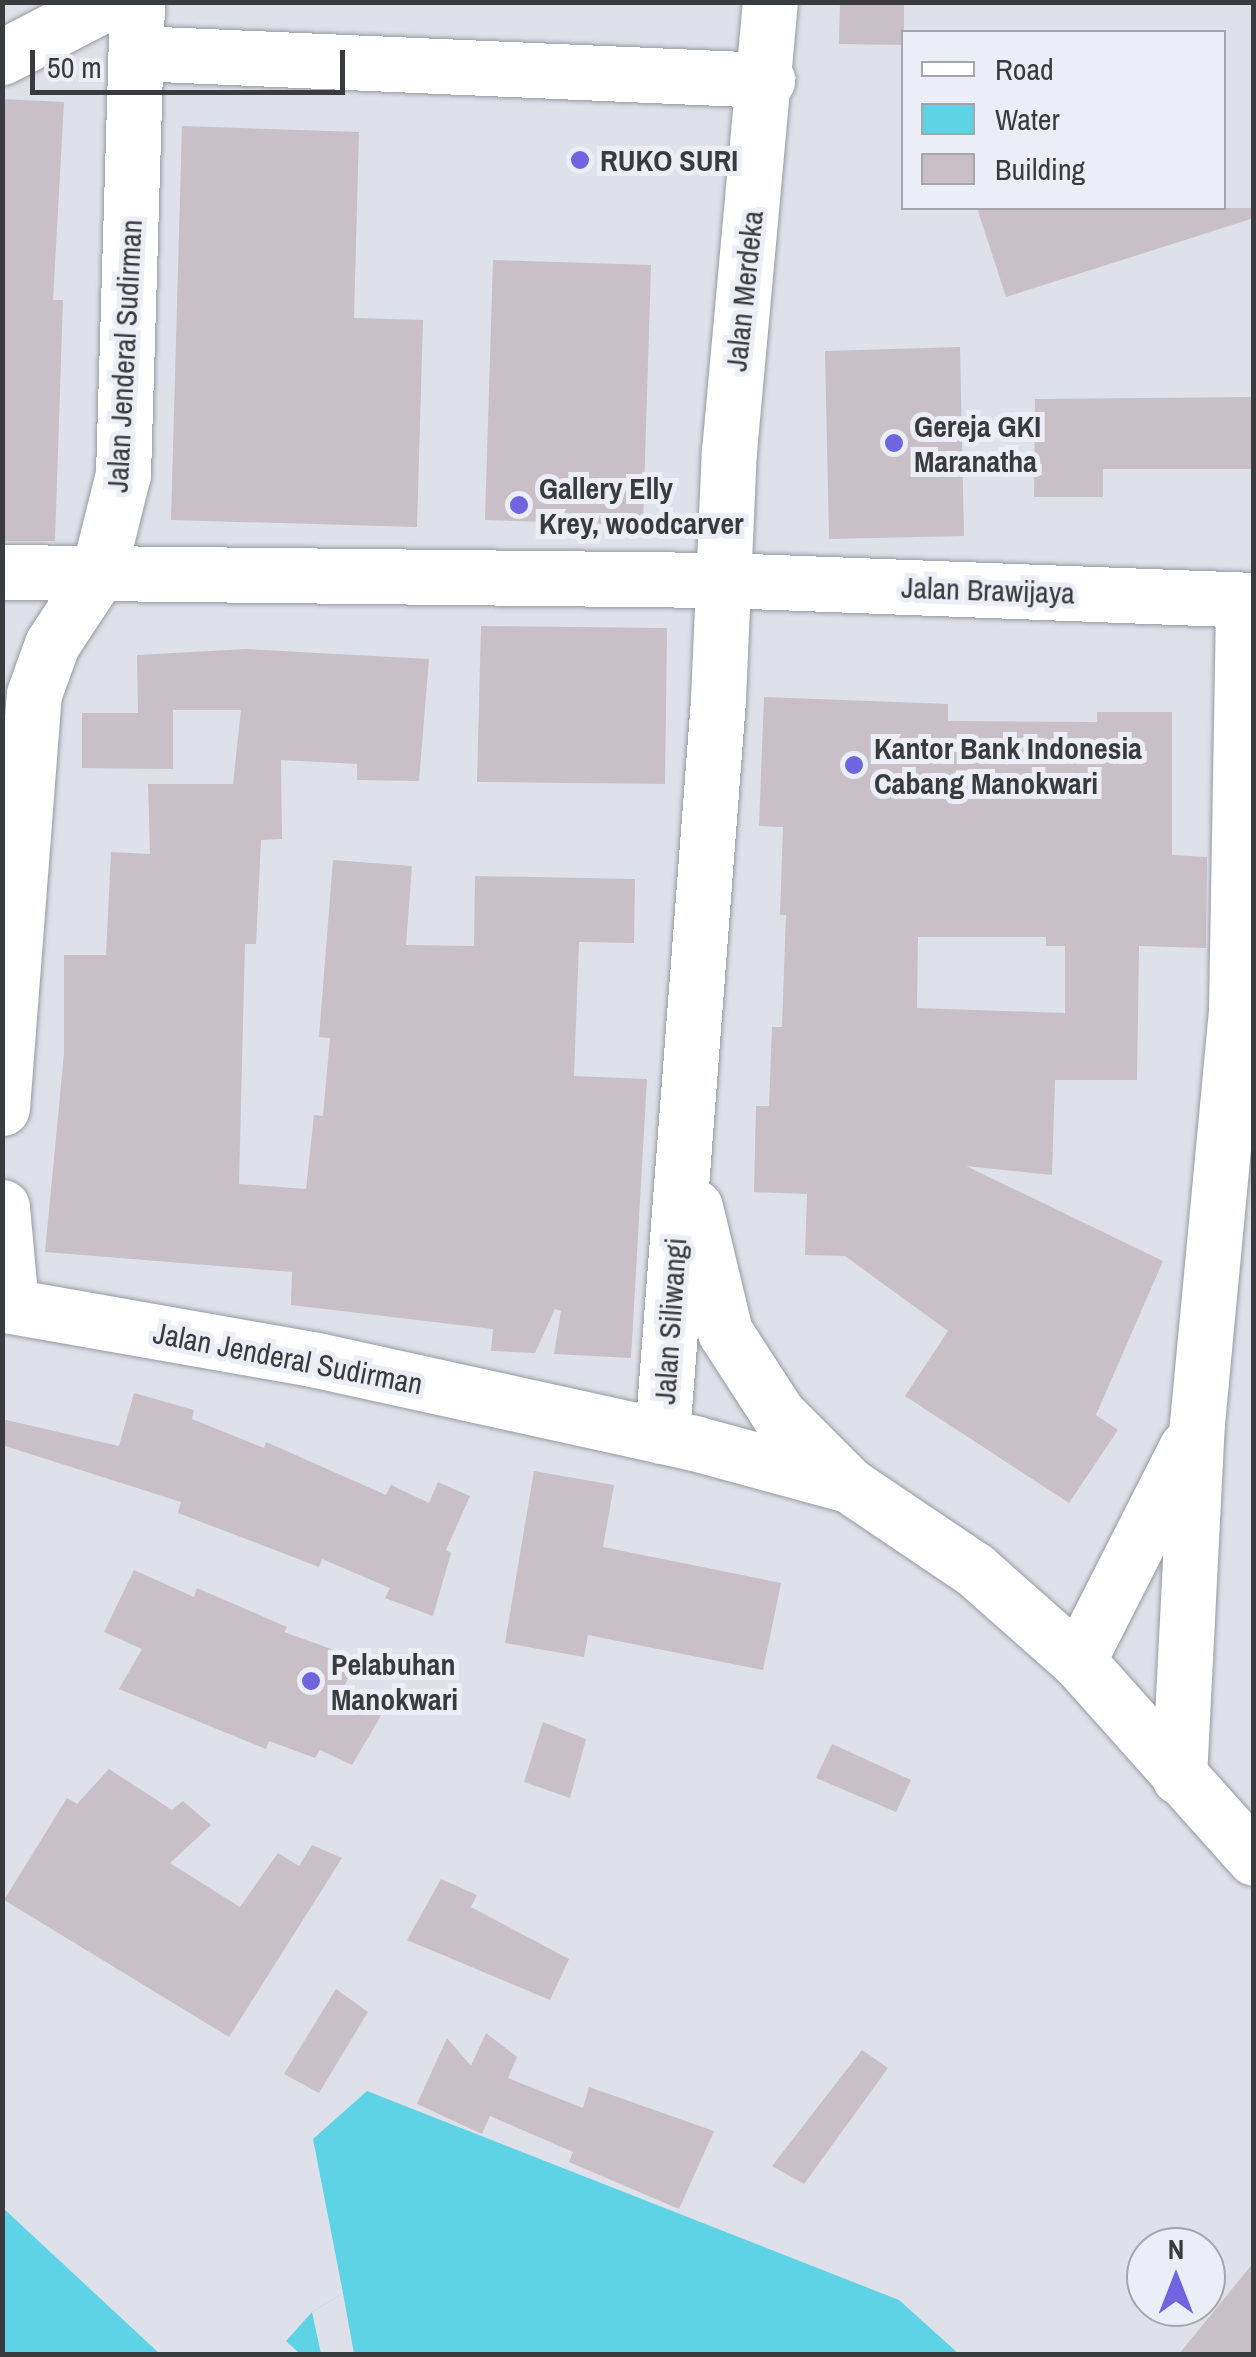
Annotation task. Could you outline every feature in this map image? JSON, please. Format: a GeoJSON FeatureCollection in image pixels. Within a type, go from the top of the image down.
{"type":"FeatureCollection","features":[{"type":"Feature","properties":{"kind":"main road"},"geometry":{"type":"LineString","coordinates":[[2,57],[108,2]]}},
{"type":"Feature","properties":{"kind":"main road","name":"Jalan Merdeka"},"geometry":{"type":"LineString","coordinates":[[722,580],[734,380],[767,80],[770,2]]}},
{"type":"Feature","properties":{"kind":"main road"},"geometry":{"type":"LineString","coordinates":[[137,28],[767,80]]}},
{"type":"Feature","properties":{"kind":"main road","name":"Jalan Jenderal Sudirman"},"geometry":{"type":"LineString","coordinates":[[2,1108],[34,694],[52,644],[98,574],[123,474],[137,28]]}},
{"type":"Feature","properties":{"kind":"main road","name":"Jalan Brawijaya"},"geometry":{"type":"LineString","coordinates":[[2,572],[722,580],[1248,600]]}},
{"type":"Feature","properties":{"kind":"main road","name":"Jalan Siliwangi"},"geometry":{"type":"LineString","coordinates":[[722,580],[662,1436],[848,1484],[975,1570],[1078,1661],[1254,1858]]}},
{"type":"Feature","properties":{"kind":"main road"},"geometry":{"type":"LineString","coordinates":[[1179,1777],[1197,1423],[1247,947],[1248,600]]}},
{"type":"Feature","properties":{"kind":"main road"},"geometry":{"type":"LineString","coordinates":[[684,1150],[726,1332],[778,1414],[848,1484]]}},
{"type":"Feature","properties":{"kind":"main road","name":"Jalan Jenderal Sudirman"},"geometry":{"type":"LineString","coordinates":[[2,1207],[7,1306],[317,1360],[662,1436]]}},
{"type":"Feature","properties":{"kind":"main road"},"geometry":{"type":"LineString","coordinates":[[1078,1661],[1197,1423]]}},
{"type":"Feature","properties":{"kind":"water"},"geometry":{"type":"Polygon","coordinates":[[[367,2091],[899,2300],[959,2354],[300,2354],[286,2341],[312,2312],[343,2293],[313,2139],[367,2091]]]}},
{"type":"Feature","properties":{"kind":"water"},"geometry":{"type":"Polygon","coordinates":[[[3,2208],[160,2354],[3,2354],[3,2208]]]}},
{"type":"Feature","properties":{"kind":"pier"},"geometry":{"type":"Polygon","coordinates":[[[343,2293],[354,2354],[321,2354],[312,2312],[343,2293]]]}},
{"type":"Feature","properties":{"kind":"building"},"geometry":{"type":"Polygon","coordinates":[[[840,2],[904,2],[901,45],[839,44],[840,2]]]}},
{"type":"Feature","properties":{"kind":"building"},"geometry":{"type":"Polygon","coordinates":[[[2,99],[64,102],[53,300],[63,300],[55,541],[2,541],[2,99]]]}},
{"type":"Feature","properties":{"kind":"building"},"geometry":{"type":"Polygon","coordinates":[[[182,126],[359,132],[354,318],[423,320],[417,527],[171,520],[182,126]]]}},
{"type":"Feature","properties":{"kind":"building"},"geometry":{"type":"Polygon","coordinates":[[[1254,208],[1254,218],[1006,297],[978,210],[1254,208]]]}},
{"type":"Feature","properties":{"kind":"building"},"geometry":{"type":"Polygon","coordinates":[[[493,260],[651,265],[643,525],[485,520],[493,260]]]}},
{"type":"Feature","properties":{"kind":"building","name":"Gereja GKI Maranatha"},"geometry":{"type":"Polygon","coordinates":[[[960,347],[964,536],[829,539],[825,351],[960,347]]]}},
{"type":"Feature","properties":{"kind":"building"},"geometry":{"type":"Polygon","coordinates":[[[1254,397],[1254,469],[1103,469],[1103,497],[1034,497],[1035,399],[1254,397]]]}},
{"type":"Feature","properties":{"kind":"building"},"geometry":{"type":"Polygon","coordinates":[[[481,626],[667,628],[665,784],[477,782],[481,626]]]}},
{"type":"Feature","properties":{"kind":"building"},"geometry":{"type":"Polygon","coordinates":[[[247,649],[429,659],[419,781],[357,780],[357,764],[281,760],[282,839],[261,840],[256,944],[245,944],[239,1184],[306,1189],[314,1115],[323,1116],[330,1038],[319,1037],[333,860],[412,866],[406,945],[474,946],[475,876],[635,879],[634,943],[579,942],[574,1076],[647,1079],[631,1358],[554,1354],[561,1311],[555,1309],[535,1353],[491,1351],[493,1329],[291,1305],[292,1272],[45,1252],[64,1054],[64,955],[106,955],[111,852],[150,854],[148,784],[233,784],[241,710],[173,710],[173,769],[82,768],[82,713],[138,713],[137,655],[247,649]]]}},
{"type":"Feature","properties":{"kind":"building"},"geometry":{"type":"Polygon","coordinates":[[[764,697],[948,704],[948,721],[1097,722],[1097,712],[1172,712],[1172,855],[1207,857],[1206,948],[1139,946],[1137,1080],[1055,1080],[1052,1175],[966,1166],[1163,1261],[1096,1415],[1118,1430],[1069,1503],[905,1396],[948,1331],[845,1256],[805,1255],[807,1194],[754,1192],[756,1106],[769,1106],[772,1027],[782,1027],[786,915],[780,915],[783,827],[759,826],[764,697]],[[918,937],[917,1008],[1065,1013],[1065,946],[1046,946],[1046,937],[918,937]]]}},
{"type":"Feature","properties":{"kind":"building"},"geometry":{"type":"Polygon","coordinates":[[[134,1393],[194,1410],[192,1419],[264,1448],[266,1442],[386,1495],[391,1485],[429,1503],[438,1482],[470,1496],[446,1550],[451,1553],[433,1616],[385,1598],[390,1588],[322,1559],[319,1567],[178,1513],[181,1502],[2,1445],[2,1419],[119,1446],[134,1393]]]}},
{"type":"Feature","properties":{"kind":"building"},"geometry":{"type":"Polygon","coordinates":[[[534,1471],[614,1485],[603,1547],[781,1583],[763,1670],[588,1635],[584,1657],[505,1643],[534,1471]]]}},
{"type":"Feature","properties":{"kind":"building"},"geometry":{"type":"Polygon","coordinates":[[[134,1570],[194,1597],[197,1588],[287,1627],[284,1632],[356,1658],[345,1685],[389,1702],[352,1765],[320,1750],[315,1758],[269,1741],[266,1749],[119,1689],[142,1649],[104,1632],[134,1570]]]}},
{"type":"Feature","properties":{"kind":"building"},"geometry":{"type":"Polygon","coordinates":[[[543,1722],[586,1739],[570,1798],[524,1782],[543,1722]]]}},
{"type":"Feature","properties":{"kind":"building"},"geometry":{"type":"Polygon","coordinates":[[[832,1744],[911,1780],[896,1812],[816,1778],[832,1744]]]}},
{"type":"Feature","properties":{"kind":"building"},"geometry":{"type":"Polygon","coordinates":[[[109,1769],[172,1810],[183,1801],[211,1825],[170,1863],[240,1907],[278,1853],[299,1866],[312,1845],[342,1858],[229,2037],[4,1900],[67,1798],[77,1804],[109,1769]]]}},
{"type":"Feature","properties":{"kind":"building"},"geometry":{"type":"Polygon","coordinates":[[[441,1879],[477,1895],[471,1907],[569,1959],[550,2000],[407,1940],[441,1879]]]}},
{"type":"Feature","properties":{"kind":"building"},"geometry":{"type":"Polygon","coordinates":[[[336,1989],[368,2012],[319,2093],[284,2074],[336,1989]]]}},
{"type":"Feature","properties":{"kind":"building"},"geometry":{"type":"Polygon","coordinates":[[[486,2033],[517,2057],[508,2078],[583,2108],[589,2087],[714,2131],[679,2209],[569,2162],[573,2152],[490,2116],[482,2134],[417,2104],[447,2038],[471,2066],[486,2033]]]}},
{"type":"Feature","properties":{"kind":"building"},"geometry":{"type":"Polygon","coordinates":[[[862,2050],[888,2068],[804,2184],[772,2166],[862,2050]]]}},
{"type":"Feature","properties":{"kind":"building"},"geometry":{"type":"Polygon","coordinates":[[[1254,2262],[1254,2354],[1179,2354],[1201,2327],[1226,2327],[1226,2296],[1254,2262]]]}},
{"type":"Feature","properties":{"kind":"place","name":"RUKO SURI"},"geometry":{"type":"Point","coordinates":[580,160]}},
{"type":"Feature","properties":{"kind":"place","name":"Gereja GKI Maranatha"},"geometry":{"type":"Point","coordinates":[894,443]}},
{"type":"Feature","properties":{"kind":"place","name":"Gallery Elly Krey, woodcarver"},"geometry":{"type":"Point","coordinates":[519,505]}},
{"type":"Feature","properties":{"kind":"place","name":"Kantor Bank Indonesia Cabang Manokwari"},"geometry":{"type":"Point","coordinates":[854,765]}},
{"type":"Feature","properties":{"kind":"place","name":"Pelabuhan Manokwari"},"geometry":{"type":"Point","coordinates":[311,1681]}}]}
